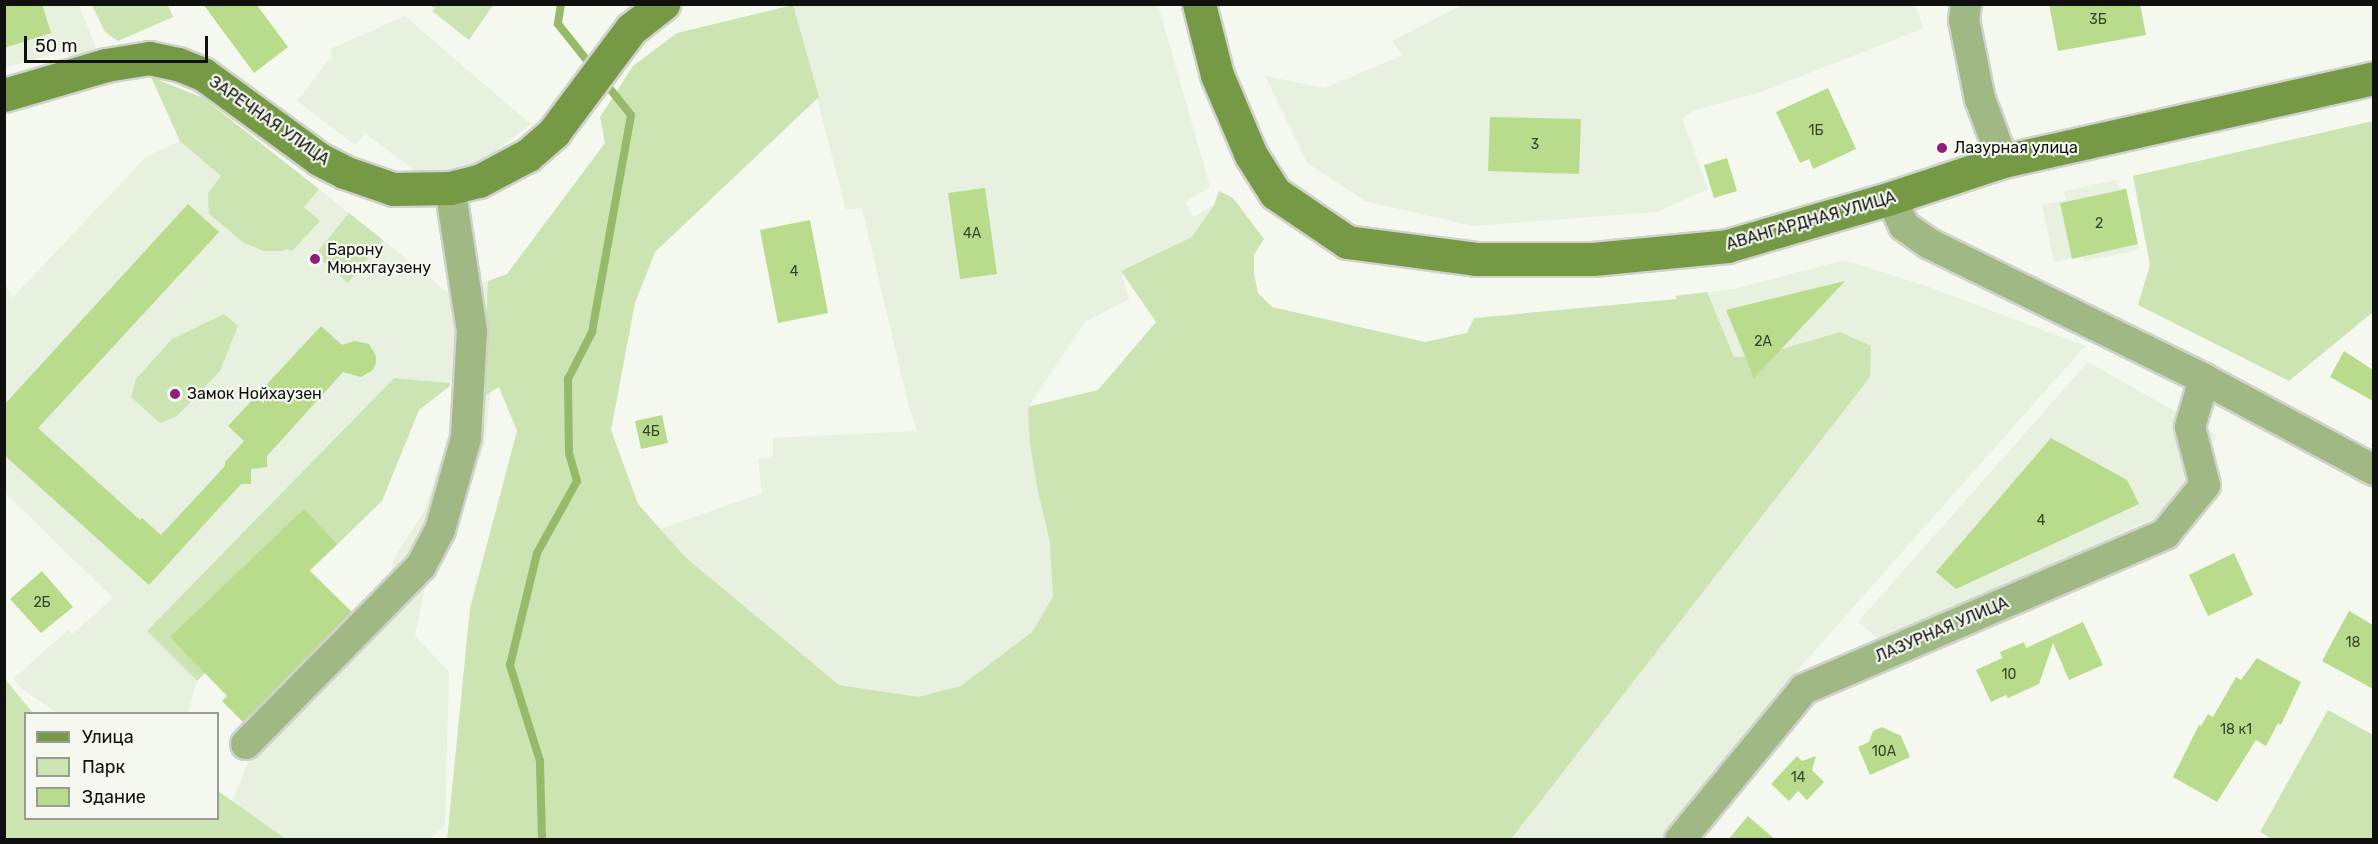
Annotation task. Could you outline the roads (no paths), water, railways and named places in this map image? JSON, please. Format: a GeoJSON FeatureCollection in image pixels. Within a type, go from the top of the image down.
{"type":"FeatureCollection","features":[{"type":"Feature","properties":{"kind":"main road","name":"ЗАРЕЧНАЯ УЛИЦА"},"geometry":{"type":"LineString","coordinates":[[4,95],[106,65],[149,58],[178,64],[203,74],[319,159],[344,172],[393,189],[450,188],[479,181],[528,155],[554,132],[631,29],[663,4]]}},
{"type":"Feature","properties":{"kind":"main road","name":"АВАНГАРДНАЯ УЛИЦА"},"geometry":{"type":"LineString","coordinates":[[1198,4],[1217,75],[1251,155],[1275,193],[1347,242],[1476,259],[1593,259],[1727,246],[1891,198],[2003,161],[2373,78]]}},
{"type":"Feature","properties":{"kind":"street"},"geometry":{"type":"LineString","coordinates":[[1966,4],[1964,20],[1980,99],[2003,161]]}},
{"type":"Feature","properties":{"kind":"street"},"geometry":{"type":"LineString","coordinates":[[246,744],[422,566],[440,530],[466,438],[472,331],[450,188]]}},
{"type":"Feature","properties":{"kind":"street"},"geometry":{"type":"LineString","coordinates":[[1891,198],[1904,226],[1930,244],[2204,379],[2373,470]]}},
{"type":"Feature","properties":{"kind":"street","name":"ЛАЗУРНАЯ УЛИЦА"},"geometry":{"type":"LineString","coordinates":[[1680,840],[1804,689],[2165,534],[2205,485],[2190,427],[2204,379]]}},
{"type":"Feature","properties":{"kind":"waterway"},"geometry":{"type":"LineString","coordinates":[[561,4],[558,24],[593,68]]}},
{"type":"Feature","properties":{"kind":"waterway"},"geometry":{"type":"LineString","coordinates":[[542,840],[540,761],[510,665],[537,553],[577,481],[569,453],[568,379],[592,332],[631,115],[603,80]]}},
{"type":"Feature","properties":{"kind":"place","name":"Лазурная улица"},"geometry":{"type":"Point","coordinates":[1942,148]}},
{"type":"Feature","properties":{"kind":"place","name":"Барону Мюнхгаузену"},"geometry":{"type":"Point","coordinates":[315,259]}},
{"type":"Feature","properties":{"kind":"place","name":"Замок Нойхаузен"},"geometry":{"type":"Point","coordinates":[175,394]}}]}
